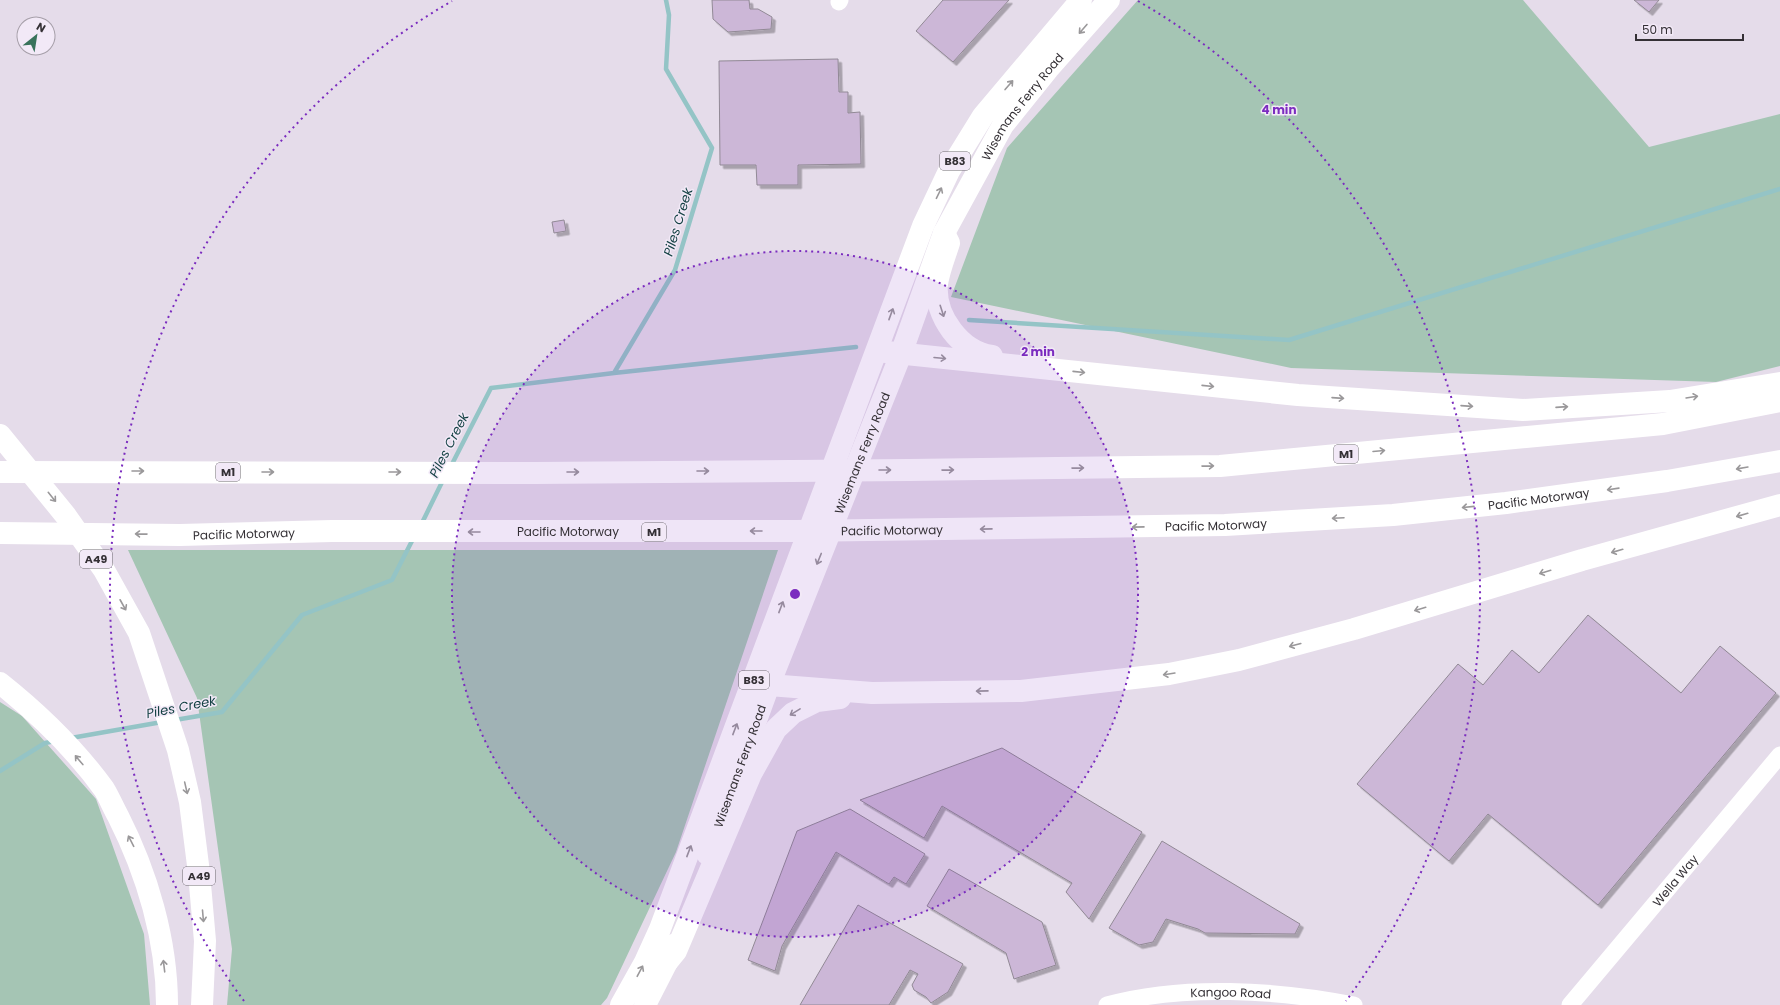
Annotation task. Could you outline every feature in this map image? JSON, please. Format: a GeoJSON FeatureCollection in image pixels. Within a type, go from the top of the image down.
{"type":"FeatureCollection","features":[{"type":"Feature","properties":{"kind":"main road","name":"Wisemans Ferry Road"},"geometry":{"type":"LineString","coordinates":[[645,1005],[667,962],[761,682],[877,351],[923,226],[950,171],[983,116],[1082,0]]}},
{"type":"Feature","properties":{"kind":"main road","name":"Wisemans Ferry Road"},"geometry":{"type":"LineString","coordinates":[[621,1005],[645,962],[660,929],[761,682],[901,354],[944,233],[1003,125],[1048,69],[1108,0]]}},
{"type":"Feature","properties":{"kind":"main road"},"geometry":{"type":"LineString","coordinates":[[944,233],[949,243],[937,284],[937,295],[944,318],[953,333],[967,346],[982,354],[1037,362],[1040,368]]}},
{"type":"Feature","properties":{"kind":"main road"},"geometry":{"type":"LineString","coordinates":[[877,351],[1298,395],[1523,410],[1670,401],[1780,383]]}},
{"type":"Feature","properties":{"kind":"main road","name":"M1"},"geometry":{"type":"LineString","coordinates":[[0,472],[534,473],[1220,466],[1663,424],[1780,401]]}},
{"type":"Feature","properties":{"kind":"main road","name":"A49"},"geometry":{"type":"LineString","coordinates":[[0,435],[66,516],[104,570],[138,633],[162,700],[178,750],[190,802],[205,941],[202,1005]]}},
{"type":"Feature","properties":{"kind":"main road","name":"Pacific Motorway"},"geometry":{"type":"LineString","coordinates":[[9,533],[180,535],[332,531],[794,531],[1226,525],[1394,515],[1574,495],[1780,461]]}},
{"type":"Feature","properties":{"kind":"main road"},"geometry":{"type":"LineString","coordinates":[[761,682],[872,693],[1021,691],[1169,674],[1239,660],[1354,629],[1582,560],[1780,505]]}},
{"type":"Feature","properties":{"kind":"main road"},"geometry":{"type":"LineString","coordinates":[[0,683],[30,707],[69,748],[104,790],[134,847],[162,943],[167,987],[167,1005]]}},
{"type":"Feature","properties":{"kind":"main road"},"geometry":{"type":"LineString","coordinates":[[667,962],[676,951],[750,774],[776,729],[793,713],[817,701],[837,698],[868,697],[872,693]]}},
{"type":"Feature","properties":{"kind":"street","name":"Wella Way"},"geometry":{"type":"LineString","coordinates":[[1570,1005],[1780,756]]}},
{"type":"Feature","properties":{"kind":"street","name":"Kangoo Road"},"geometry":{"type":"LineString","coordinates":[[1107,1005],[1130,999],[1207,992],[1299,995],[1354,1005]]}},
{"type":"Feature","properties":{"kind":"green space"},"geometry":{"type":"Polygon","coordinates":[[[1138,0],[1523,0],[1649,147],[1780,114],[1780,366],[1716,382],[1291,368],[951,297],[1007,148],[1138,0]]]}},
{"type":"Feature","properties":{"kind":"green space"},"geometry":{"type":"Polygon","coordinates":[[[128,550],[778,550],[676,852],[607,998],[601,1005],[227,1005],[232,949],[197,698],[128,550]]]}},
{"type":"Feature","properties":{"kind":"green space"},"geometry":{"type":"Polygon","coordinates":[[[0,702],[22,716],[96,799],[144,934],[150,1005],[0,1005],[0,702]]]}},
{"type":"Feature","properties":{"kind":"building"},"geometry":{"type":"Polygon","coordinates":[[[712,0],[749,0],[750,9],[758,9],[772,17],[771,29],[728,32],[713,19],[712,0]]]}},
{"type":"Feature","properties":{"kind":"building"},"geometry":{"type":"Polygon","coordinates":[[[943,0],[1009,0],[953,62],[916,31],[943,0]]]}},
{"type":"Feature","properties":{"kind":"building"},"geometry":{"type":"Polygon","coordinates":[[[1634,0],[1659,0],[1649,12],[1634,0]]]}},
{"type":"Feature","properties":{"kind":"building"},"geometry":{"type":"Polygon","coordinates":[[[838,59],[839,92],[848,92],[848,113],[860,112],[861,164],[798,165],[798,185],[757,185],[756,165],[720,165],[719,61],[838,59]]]}},
{"type":"Feature","properties":{"kind":"building"},"geometry":{"type":"Polygon","coordinates":[[[564,220],[566,231],[554,233],[552,222],[564,220]]]}},
{"type":"Feature","properties":{"kind":"building"},"geometry":{"type":"Polygon","coordinates":[[[1588,615],[1681,693],[1720,646],[1776,693],[1598,905],[1488,814],[1449,861],[1357,784],[1458,664],[1483,685],[1512,650],[1539,673],[1588,615]]]}},
{"type":"Feature","properties":{"kind":"building"},"geometry":{"type":"Polygon","coordinates":[[[1002,748],[1142,832],[1089,919],[1066,892],[1072,883],[942,806],[924,838],[860,800],[1002,748]]]}},
{"type":"Feature","properties":{"kind":"building"},"geometry":{"type":"Polygon","coordinates":[[[850,809],[925,854],[906,884],[894,877],[889,884],[836,852],[782,946],[775,971],[748,960],[797,831],[850,809]]]}},
{"type":"Feature","properties":{"kind":"building"},"geometry":{"type":"Polygon","coordinates":[[[1162,841],[1300,924],[1295,934],[1205,933],[1198,929],[1166,919],[1153,942],[1139,945],[1109,928],[1162,841]]]}},
{"type":"Feature","properties":{"kind":"building"},"geometry":{"type":"Polygon","coordinates":[[[949,869],[1042,922],[1056,965],[1014,979],[1006,953],[927,906],[949,869]]]}},
{"type":"Feature","properties":{"kind":"building"},"geometry":{"type":"Polygon","coordinates":[[[858,905],[963,964],[948,992],[931,1003],[926,997],[914,990],[912,985],[918,974],[910,970],[889,1005],[800,1005],[858,905]]]}},
{"type":"Feature","properties":{"kind":"waterway","name":"Piles Creek"},"geometry":{"type":"LineString","coordinates":[[451,466],[491,388],[614,373],[675,270],[712,148],[666,69],[669,15],[666,0]]}},
{"type":"Feature","properties":{"kind":"waterway"},"geometry":{"type":"LineString","coordinates":[[969,320],[1289,340],[1780,189]]}},
{"type":"Feature","properties":{"kind":"waterway"},"geometry":{"type":"LineString","coordinates":[[614,373],[856,347]]}},
{"type":"Feature","properties":{"kind":"waterway","name":"Piles Creek"},"geometry":{"type":"LineString","coordinates":[[421,525],[444,478]]}},
{"type":"Feature","properties":{"kind":"waterway","name":"Piles Creek"},"geometry":{"type":"LineString","coordinates":[[175,720],[222,712],[302,615],[392,580],[414,537]]}},
{"type":"Feature","properties":{"kind":"waterway","name":"Piles Creek"},"geometry":{"type":"LineString","coordinates":[[71,738],[162,722]]}},
{"type":"Feature","properties":{"kind":"waterway","name":"Piles Creek"},"geometry":{"type":"LineString","coordinates":[[0,771],[45,743],[55,741]]}}]}
